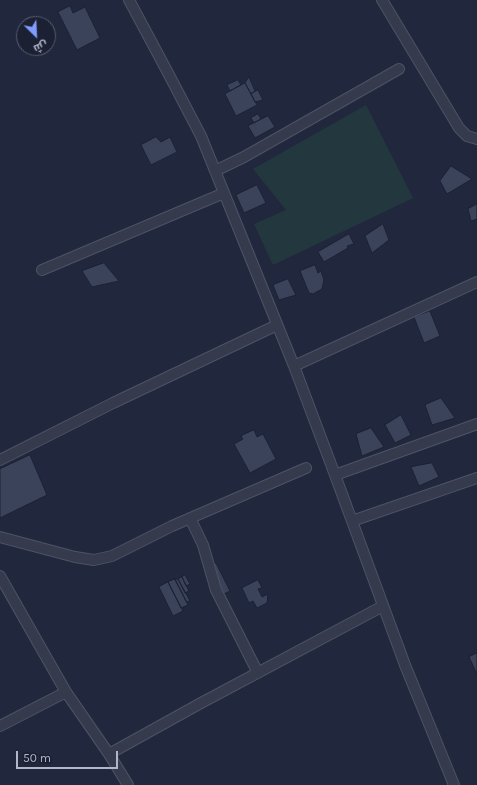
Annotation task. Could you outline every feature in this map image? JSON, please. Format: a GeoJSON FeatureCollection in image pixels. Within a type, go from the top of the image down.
{"type":"FeatureCollection","features":[{"type":"Feature","properties":{"kind":"street"},"geometry":{"type":"LineString","coordinates":[[128,0],[171,77],[201,136],[294,366],[427,720],[454,785]]}},
{"type":"Feature","properties":{"kind":"street"},"geometry":{"type":"LineString","coordinates":[[382,0],[458,128],[467,136],[477,139]]}},
{"type":"Feature","properties":{"kind":"street"},"geometry":{"type":"LineString","coordinates":[[215,171],[244,157],[399,69]]}},
{"type":"Feature","properties":{"kind":"street"},"geometry":{"type":"LineString","coordinates":[[42,270],[224,193]]}},
{"type":"Feature","properties":{"kind":"street"},"geometry":{"type":"LineString","coordinates":[[294,366],[477,282]]}},
{"type":"Feature","properties":{"kind":"street"},"geometry":{"type":"LineString","coordinates":[[0,460],[277,325]]}},
{"type":"Feature","properties":{"kind":"street"},"geometry":{"type":"LineString","coordinates":[[334,475],[477,424]]}},
{"type":"Feature","properties":{"kind":"street"},"geometry":{"type":"LineString","coordinates":[[0,537],[75,557],[94,560],[112,556],[190,518],[306,468]]}},
{"type":"Feature","properties":{"kind":"street"},"geometry":{"type":"LineString","coordinates":[[352,521],[477,478]]}},
{"type":"Feature","properties":{"kind":"street"},"geometry":{"type":"LineString","coordinates":[[190,518],[203,545],[216,590],[258,673]]}},
{"type":"Feature","properties":{"kind":"street"},"geometry":{"type":"LineString","coordinates":[[0,576],[66,692],[109,754],[128,785]]}},
{"type":"Feature","properties":{"kind":"street"},"geometry":{"type":"LineString","coordinates":[[109,754],[384,606]]}},
{"type":"Feature","properties":{"kind":"street"},"geometry":{"type":"LineString","coordinates":[[0,726],[66,692]]}},
{"type":"Feature","properties":{"kind":"shaded area"},"geometry":{"type":"Polygon","coordinates":[[[366,105],[413,198],[273,265],[254,224],[286,210],[253,169],[366,105]]]}},
{"type":"Feature","properties":{"kind":"building"},"geometry":{"type":"Polygon","coordinates":[[[70,6],[73,13],[85,7],[100,38],[77,50],[58,12],[70,6]]]}},
{"type":"Feature","properties":{"kind":"building"},"geometry":{"type":"Polygon","coordinates":[[[249,77],[255,91],[251,94],[245,83],[249,77]]]}},
{"type":"Feature","properties":{"kind":"building"},"geometry":{"type":"Polygon","coordinates":[[[238,80],[241,85],[230,91],[227,85],[238,80]]]}},
{"type":"Feature","properties":{"kind":"building"},"geometry":{"type":"Polygon","coordinates":[[[245,83],[257,105],[236,116],[225,94],[245,83]]]}},
{"type":"Feature","properties":{"kind":"building"},"geometry":{"type":"Polygon","coordinates":[[[258,90],[263,100],[255,102],[251,94],[258,90]]]}},
{"type":"Feature","properties":{"kind":"building"},"geometry":{"type":"Polygon","coordinates":[[[258,114],[261,119],[254,123],[251,118],[258,114]]]}},
{"type":"Feature","properties":{"kind":"building"},"geometry":{"type":"Polygon","coordinates":[[[268,116],[275,127],[255,138],[248,126],[268,116]]]}},
{"type":"Feature","properties":{"kind":"building"},"geometry":{"type":"Polygon","coordinates":[[[156,137],[161,142],[170,137],[177,152],[151,165],[141,145],[156,137]]]}},
{"type":"Feature","properties":{"kind":"building"},"geometry":{"type":"Polygon","coordinates":[[[451,166],[472,179],[447,194],[440,181],[451,166]]]}},
{"type":"Feature","properties":{"kind":"building"},"geometry":{"type":"Polygon","coordinates":[[[257,185],[266,203],[244,213],[236,195],[257,185]]]}},
{"type":"Feature","properties":{"kind":"building"},"geometry":{"type":"Polygon","coordinates":[[[477,204],[477,219],[471,221],[468,209],[477,204]]]}},
{"type":"Feature","properties":{"kind":"building"},"geometry":{"type":"Polygon","coordinates":[[[383,224],[389,240],[372,253],[365,236],[383,224]]]}},
{"type":"Feature","properties":{"kind":"building"},"geometry":{"type":"Polygon","coordinates":[[[349,234],[354,244],[347,246],[348,248],[324,262],[318,252],[349,234]]]}},
{"type":"Feature","properties":{"kind":"building"},"geometry":{"type":"Polygon","coordinates":[[[104,263],[119,281],[92,287],[82,271],[104,263]]]}},
{"type":"Feature","properties":{"kind":"building"},"geometry":{"type":"Polygon","coordinates":[[[315,265],[318,273],[321,271],[324,280],[322,289],[313,294],[309,293],[300,271],[315,265]]]}},
{"type":"Feature","properties":{"kind":"building"},"geometry":{"type":"Polygon","coordinates":[[[288,279],[296,295],[279,300],[273,285],[288,279]]]}},
{"type":"Feature","properties":{"kind":"building"},"geometry":{"type":"Polygon","coordinates":[[[430,311],[440,336],[424,343],[414,317],[430,311]]]}},
{"type":"Feature","properties":{"kind":"building"},"geometry":{"type":"Polygon","coordinates":[[[441,398],[455,418],[432,425],[425,405],[441,398]]]}},
{"type":"Feature","properties":{"kind":"building"},"geometry":{"type":"Polygon","coordinates":[[[401,415],[411,435],[395,443],[385,425],[401,415]]]}},
{"type":"Feature","properties":{"kind":"building"},"geometry":{"type":"Polygon","coordinates":[[[371,428],[384,447],[362,456],[356,434],[371,428]]]}},
{"type":"Feature","properties":{"kind":"building"},"geometry":{"type":"Polygon","coordinates":[[[254,430],[257,437],[263,434],[276,459],[250,473],[234,444],[243,439],[241,436],[254,430]]]}},
{"type":"Feature","properties":{"kind":"building"},"geometry":{"type":"Polygon","coordinates":[[[30,455],[47,495],[0,518],[0,469],[30,455]]]}},
{"type":"Feature","properties":{"kind":"building"},"geometry":{"type":"Polygon","coordinates":[[[432,463],[439,477],[419,486],[411,467],[432,463]]]}},
{"type":"Feature","properties":{"kind":"building"},"geometry":{"type":"Polygon","coordinates":[[[216,563],[230,591],[224,594],[209,567],[216,563]]]}},
{"type":"Feature","properties":{"kind":"building"},"geometry":{"type":"Polygon","coordinates":[[[185,575],[190,584],[186,586],[182,577],[185,575]]]}},
{"type":"Feature","properties":{"kind":"building"},"geometry":{"type":"Polygon","coordinates":[[[182,577],[189,591],[185,593],[178,579],[182,577]]]}},
{"type":"Feature","properties":{"kind":"building"},"geometry":{"type":"Polygon","coordinates":[[[175,579],[188,605],[181,608],[168,582],[175,579]]]}},
{"type":"Feature","properties":{"kind":"building"},"geometry":{"type":"Polygon","coordinates":[[[175,579],[178,579],[190,601],[187,602],[175,579]]]}},
{"type":"Feature","properties":{"kind":"building"},"geometry":{"type":"Polygon","coordinates":[[[258,580],[262,588],[258,589],[262,597],[268,594],[267,603],[257,608],[253,601],[249,603],[242,588],[258,580]]]}},
{"type":"Feature","properties":{"kind":"building"},"geometry":{"type":"Polygon","coordinates":[[[168,582],[183,611],[173,616],[159,587],[168,582]]]}},
{"type":"Feature","properties":{"kind":"building"},"geometry":{"type":"Polygon","coordinates":[[[477,653],[477,674],[469,657],[477,653]]]}}]}
